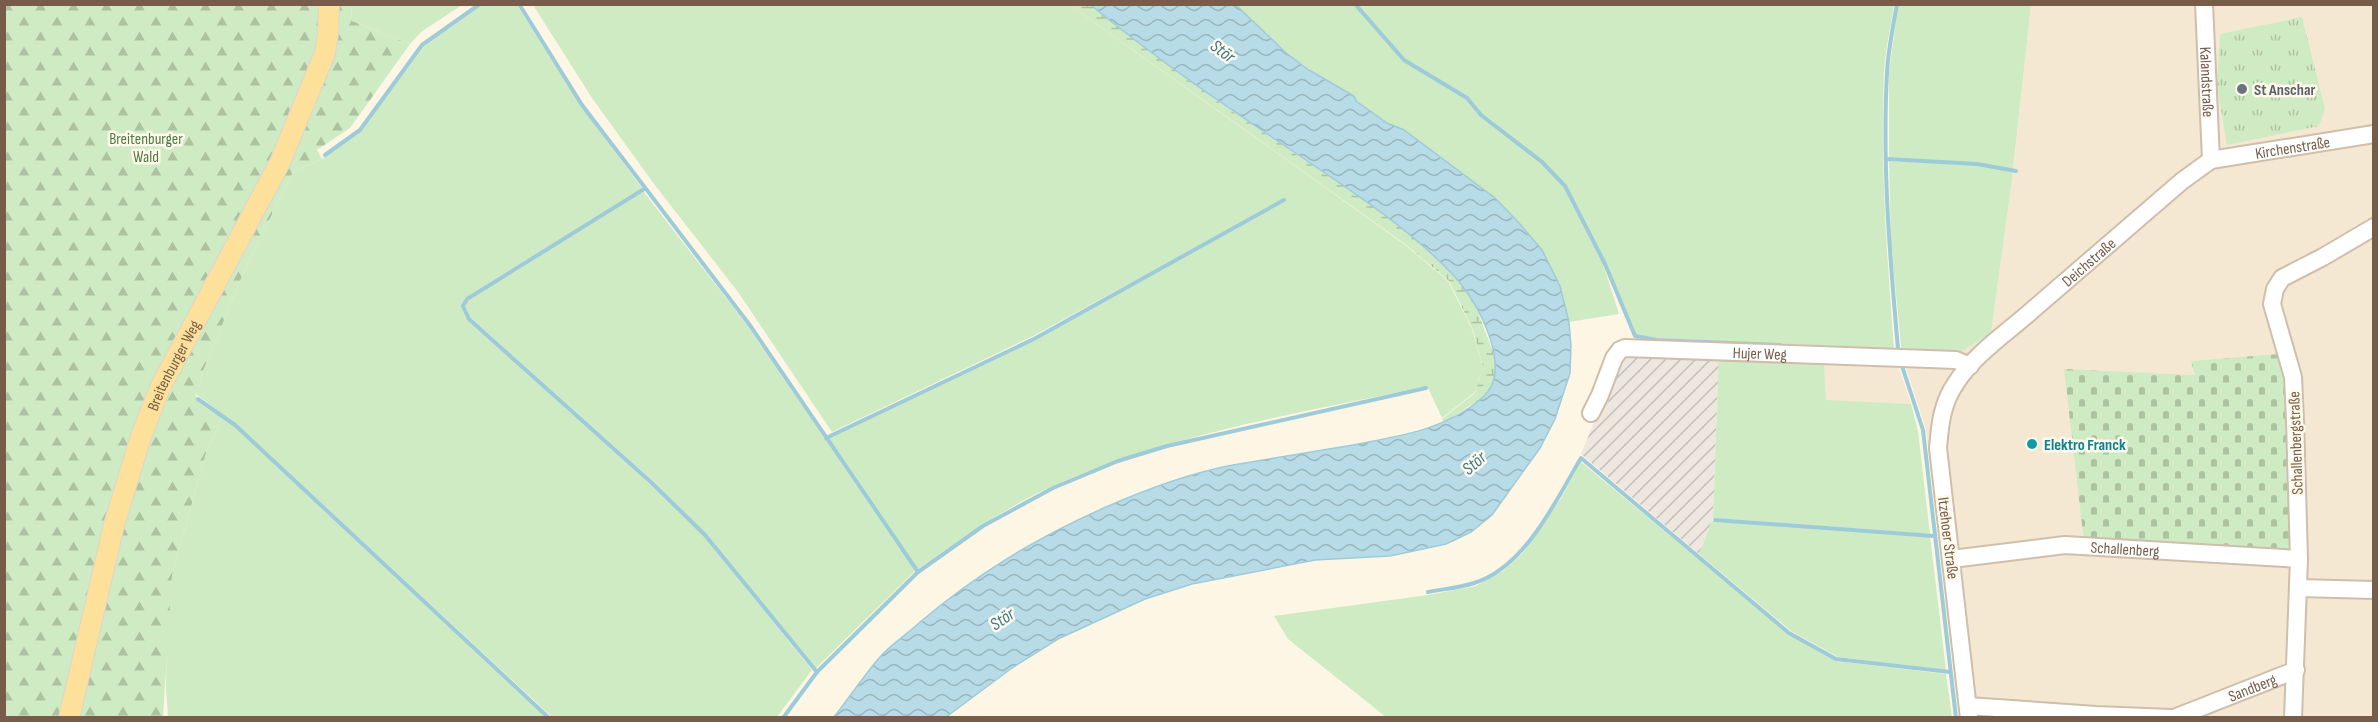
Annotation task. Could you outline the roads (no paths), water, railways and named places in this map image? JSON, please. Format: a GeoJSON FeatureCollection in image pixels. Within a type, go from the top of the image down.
{"type":"FeatureCollection","features":[{"type":"Feature","properties":{"kind":"main road","name":"Breitenburger Weg"},"geometry":{"type":"LineString","coordinates":[[69,717],[114,525],[141,436],[160,388],[279,162],[318,73],[328,33],[329,4]]}},
{"type":"Feature","properties":{"kind":"street","name":"Kalandstraße"},"geometry":{"type":"LineString","coordinates":[[2204,4],[2211,160]]}},
{"type":"Feature","properties":{"kind":"street","name":"Kirchenstraße"},"geometry":{"type":"LineString","coordinates":[[2211,160],[2373,134]]}},
{"type":"Feature","properties":{"kind":"street","name":"Deichstraße"},"geometry":{"type":"LineString","coordinates":[[1970,366],[2182,181],[2211,160]]}},
{"type":"Feature","properties":{"kind":"street","name":"Schallenbergstraße"},"geometry":{"type":"LineString","coordinates":[[2293,717],[2299,559],[2293,377],[2272,304],[2275,289],[2282,278],[2324,257],[2373,227]]}},
{"type":"Feature","properties":{"kind":"street","name":"Hujer Weg"},"geometry":{"type":"LineString","coordinates":[[1591,414],[1616,353],[1625,348],[1956,360],[1970,366]]}},
{"type":"Feature","properties":{"kind":"street","name":"Itzehoer Straße"},"geometry":{"type":"LineString","coordinates":[[1969,712],[1938,448],[1945,401],[1957,381],[1970,366]]}},
{"type":"Feature","properties":{"kind":"street","name":"Schallenberg"},"geometry":{"type":"LineString","coordinates":[[1952,559],[2065,545],[2083,545],[2299,559]]}},
{"type":"Feature","properties":{"kind":"street"},"geometry":{"type":"LineString","coordinates":[[2298,588],[2373,590]]}},
{"type":"Feature","properties":{"kind":"street","name":"Sandberg"},"geometry":{"type":"LineString","coordinates":[[1969,712],[2173,717],[2296,670]]}},
{"type":"Feature","properties":{"kind":"water","name":"Stör"},"geometry":{"type":"Polygon","coordinates":[[[1091,5],[1236,5],[1286,53],[1309,70],[1354,96],[1356,101],[1387,123],[1404,130],[1495,198],[1542,250],[1560,286],[1569,322],[1570,373],[1555,419],[1540,448],[1492,515],[1471,532],[1446,544],[1390,556],[1315,560],[1192,584],[1145,599],[1058,639],[1012,668],[946,717],[834,717],[873,665],[893,644],[986,572],[1056,531],[1137,494],[1201,472],[1353,445],[1421,430],[1454,417],[1469,408],[1483,397],[1492,385],[1495,370],[1494,353],[1482,319],[1464,288],[1438,259],[1380,211],[1192,82],[1091,5]]]}},
{"type":"Feature","properties":{"kind":"waterway"},"geometry":{"type":"LineString","coordinates":[[325,155],[360,130],[422,45],[480,4]]}},
{"type":"Feature","properties":{"kind":"waterway"},"geometry":{"type":"LineString","coordinates":[[519,4],[582,105],[749,324],[918,572]]}},
{"type":"Feature","properties":{"kind":"waterway"},"geometry":{"type":"LineString","coordinates":[[1355,4],[1404,60],[1467,98],[1481,115],[1542,162],[1565,186],[1605,264],[1635,336],[1657,340],[1780,345]]}},
{"type":"Feature","properties":{"kind":"waterway"},"geometry":{"type":"LineString","coordinates":[[1897,4],[1888,64],[1885,142],[1898,349]]}},
{"type":"Feature","properties":{"kind":"waterway"},"geometry":{"type":"LineString","coordinates":[[1887,159],[1977,164],[2016,171]]}},
{"type":"Feature","properties":{"kind":"waterway"},"geometry":{"type":"LineString","coordinates":[[644,189],[467,299],[463,306],[469,319],[652,483],[705,535],[817,672]]}},
{"type":"Feature","properties":{"kind":"waterway"},"geometry":{"type":"LineString","coordinates":[[826,438],[1034,339],[1284,200]]}},
{"type":"Feature","properties":{"kind":"waterway"},"geometry":{"type":"LineString","coordinates":[[1901,363],[1923,430],[1956,718]]}},
{"type":"Feature","properties":{"kind":"waterway"},"geometry":{"type":"LineString","coordinates":[[783,718],[817,672],[918,572],[983,526],[1053,488],[1118,461],[1167,446],[1426,388]]}},
{"type":"Feature","properties":{"kind":"waterway"},"geometry":{"type":"LineString","coordinates":[[198,399],[235,425],[549,718]]}},
{"type":"Feature","properties":{"kind":"waterway"},"geometry":{"type":"LineString","coordinates":[[1428,592],[1474,583],[1492,575],[1509,563],[1537,531],[1581,458],[1789,633],[1836,659],[1950,672]]}},
{"type":"Feature","properties":{"kind":"waterway"},"geometry":{"type":"LineString","coordinates":[[1715,520],[1934,536]]}},
{"type":"Feature","properties":{"kind":"place","name":"St Anschar"},"geometry":{"type":"Point","coordinates":[2242,89]}},
{"type":"Feature","properties":{"kind":"place","name":"Elektro Franck"},"geometry":{"type":"Point","coordinates":[2032,444]}},
{"type":"Feature","properties":{"kind":"park label","name":"Breitenburger Wald"},"geometry":{"type":"Point","coordinates":[146,147]}}]}
